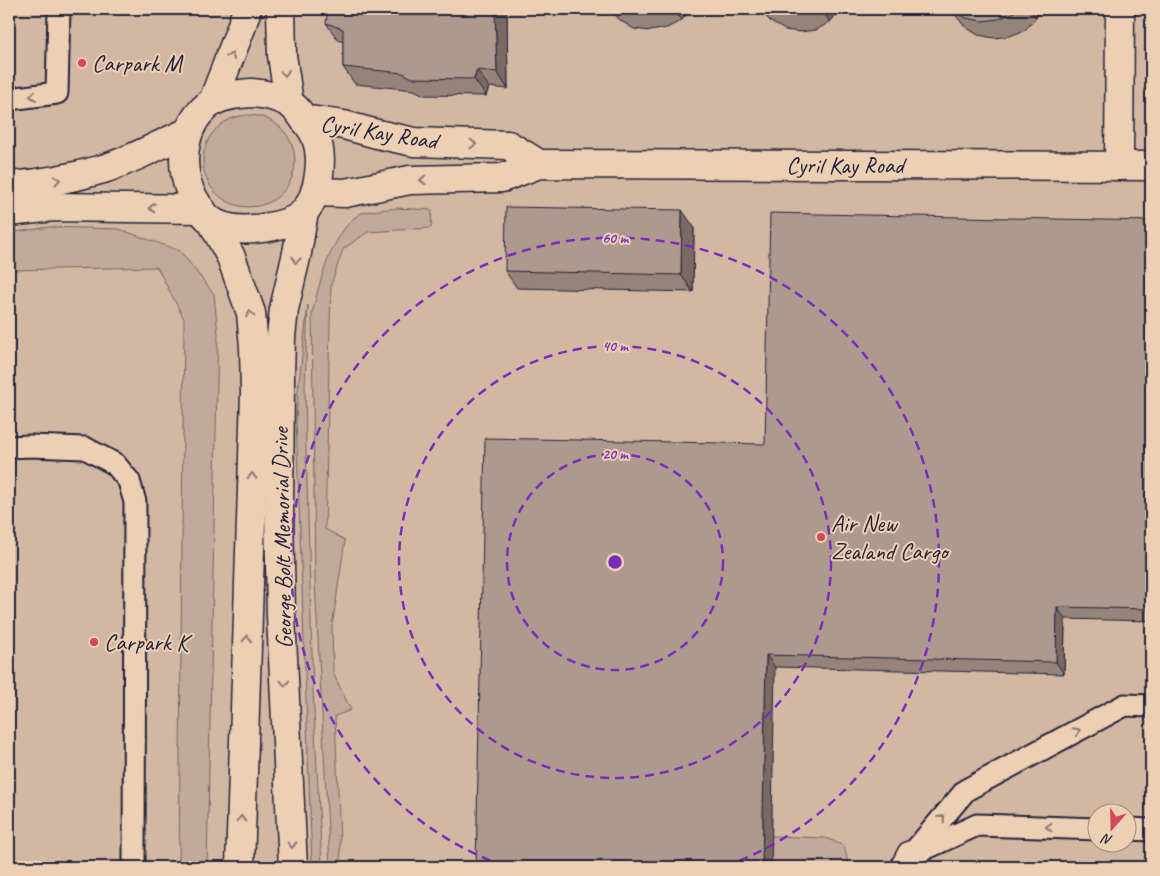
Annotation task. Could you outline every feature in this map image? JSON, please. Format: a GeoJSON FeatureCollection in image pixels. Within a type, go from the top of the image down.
{"type":"FeatureCollection","features":[{"type":"Feature","properties":{"kind":"street"},"geometry":{"type":"LineString","coordinates":[[213,101],[247,9]]}},
{"type":"Feature","properties":{"kind":"street"},"geometry":{"type":"LineString","coordinates":[[281,9],[282,55],[296,111]]}},
{"type":"Feature","properties":{"kind":"street"},"geometry":{"type":"LineString","coordinates":[[1119,166],[1120,9]]}},
{"type":"Feature","properties":{"kind":"street"},"geometry":{"type":"LineString","coordinates":[[9,212],[53,207],[206,216],[230,228],[251,229],[276,226],[289,221],[310,202],[319,173],[320,155],[317,139],[313,130],[296,111],[270,95],[252,93],[238,94],[213,101],[201,111],[188,132],[184,156],[185,175],[190,192],[206,216]]}},
{"type":"Feature","properties":{"kind":"street","name":"Cyril Kay Road"},"geometry":{"type":"LineString","coordinates":[[296,111],[414,142],[508,145],[539,164]]}},
{"type":"Feature","properties":{"kind":"street"},"geometry":{"type":"LineString","coordinates":[[9,186],[37,184],[105,168],[188,132]]}},
{"type":"Feature","properties":{"kind":"street","name":"Cyril Kay Road"},"geometry":{"type":"LineString","coordinates":[[310,202],[410,180],[502,178],[539,164],[1151,166]]}},
{"type":"Feature","properties":{"kind":"street","name":"George Bolt Memorial Drive"},"geometry":{"type":"LineString","coordinates":[[293,867],[281,616],[279,509],[281,337],[284,309],[310,202]]}},
{"type":"Feature","properties":{"kind":"street","name":"George Bolt Memorial Drive"},"geometry":{"type":"LineString","coordinates":[[206,216],[231,257],[251,313],[254,347],[254,404],[240,867]]}},
{"type":"Feature","properties":{"kind":"lane"},"geometry":{"type":"LineString","coordinates":[[9,99],[57,93],[59,9]]}},
{"type":"Feature","properties":{"kind":"lane"},"geometry":{"type":"LineString","coordinates":[[9,447],[85,448],[115,464],[128,481],[136,502],[134,867]]}},
{"type":"Feature","properties":{"kind":"lane"},"geometry":{"type":"LineString","coordinates":[[908,861],[966,790],[1125,705],[1151,706]]}},
{"type":"Feature","properties":{"kind":"lane"},"geometry":{"type":"LineString","coordinates":[[908,861],[977,825],[1088,829]]}},
{"type":"Feature","properties":{"kind":"lane"},"geometry":{"type":"LineString","coordinates":[[1138,829],[1151,830]]}},
{"type":"Feature","properties":{"kind":"shaded area"},"geometry":{"type":"Polygon","coordinates":[[[9,9],[1151,9],[1151,867],[9,867],[9,9]]]}},
{"type":"Feature","properties":{"kind":"shaded area"},"geometry":{"type":"Polygon","coordinates":[[[1147,9],[1151,9],[1151,102],[1146,102],[1147,9]]]}},
{"type":"Feature","properties":{"kind":"shaded area"},"geometry":{"type":"Polygon","coordinates":[[[249,115],[267,118],[282,128],[292,143],[295,161],[292,179],[282,194],[267,204],[249,207],[231,204],[216,194],[206,179],[203,161],[206,143],[216,128],[231,118],[249,115]]]}},
{"type":"Feature","properties":{"kind":"shaded area"},"geometry":{"type":"Polygon","coordinates":[[[397,208],[432,210],[431,228],[368,232],[343,249],[331,285],[325,529],[345,540],[332,627],[333,673],[351,710],[335,716],[341,867],[330,867],[315,582],[312,314],[318,288],[328,260],[341,233],[359,214],[397,208]]]}},
{"type":"Feature","properties":{"kind":"shaded area"},"geometry":{"type":"Polygon","coordinates":[[[49,227],[119,229],[180,251],[214,294],[218,334],[207,867],[179,867],[184,319],[157,267],[9,270],[9,233],[49,227]]]}},
{"type":"Feature","properties":{"kind":"shaded area"},"geometry":{"type":"Polygon","coordinates":[[[308,305],[305,387],[306,447],[313,691],[322,867],[312,867],[296,419],[308,305]]]}},
{"type":"Feature","properties":{"kind":"shaded area"},"geometry":{"type":"Polygon","coordinates":[[[771,836],[826,838],[844,846],[848,863],[847,867],[771,867],[771,836]]]}},
{"type":"Feature","properties":{"kind":"building"},"geometry":{"type":"Polygon","coordinates":[[[328,9],[495,9],[497,72],[477,70],[474,79],[412,78],[403,73],[343,67],[343,29],[326,23],[328,9]]]}},
{"type":"Feature","properties":{"kind":"building"},"geometry":{"type":"Polygon","coordinates":[[[617,9],[660,9],[638,14],[622,12],[617,9]]]}},
{"type":"Feature","properties":{"kind":"building"},"geometry":{"type":"Polygon","coordinates":[[[766,9],[811,9],[804,13],[788,15],[773,13],[766,9]]]}},
{"type":"Feature","properties":{"kind":"building"},"geometry":{"type":"Polygon","coordinates":[[[952,9],[1017,9],[1013,13],[998,19],[982,21],[966,18],[952,9]]]}},
{"type":"Feature","properties":{"kind":"building"},"geometry":{"type":"Polygon","coordinates":[[[506,207],[682,210],[681,275],[505,271],[506,207]]]}},
{"type":"Feature","properties":{"kind":"building","name":"Air New Zealand Cargo"},"geometry":{"type":"Polygon","coordinates":[[[770,213],[1151,221],[1151,609],[1057,607],[1056,662],[766,655],[762,867],[476,867],[485,438],[765,444],[770,213]]]}},
{"type":"Feature","properties":{"kind":"building"},"geometry":{"type":"Polygon","coordinates":[[[1099,866],[1151,867],[1099,867],[1099,866]]]}},
{"type":"Feature","properties":{"kind":"place","name":"Carpark M"},"geometry":{"type":"Point","coordinates":[82,63]}},
{"type":"Feature","properties":{"kind":"place","name":"Air New Zealand Cargo"},"geometry":{"type":"Point","coordinates":[821,537]}},
{"type":"Feature","properties":{"kind":"place","name":"Carpark K"},"geometry":{"type":"Point","coordinates":[94,642]}}]}
